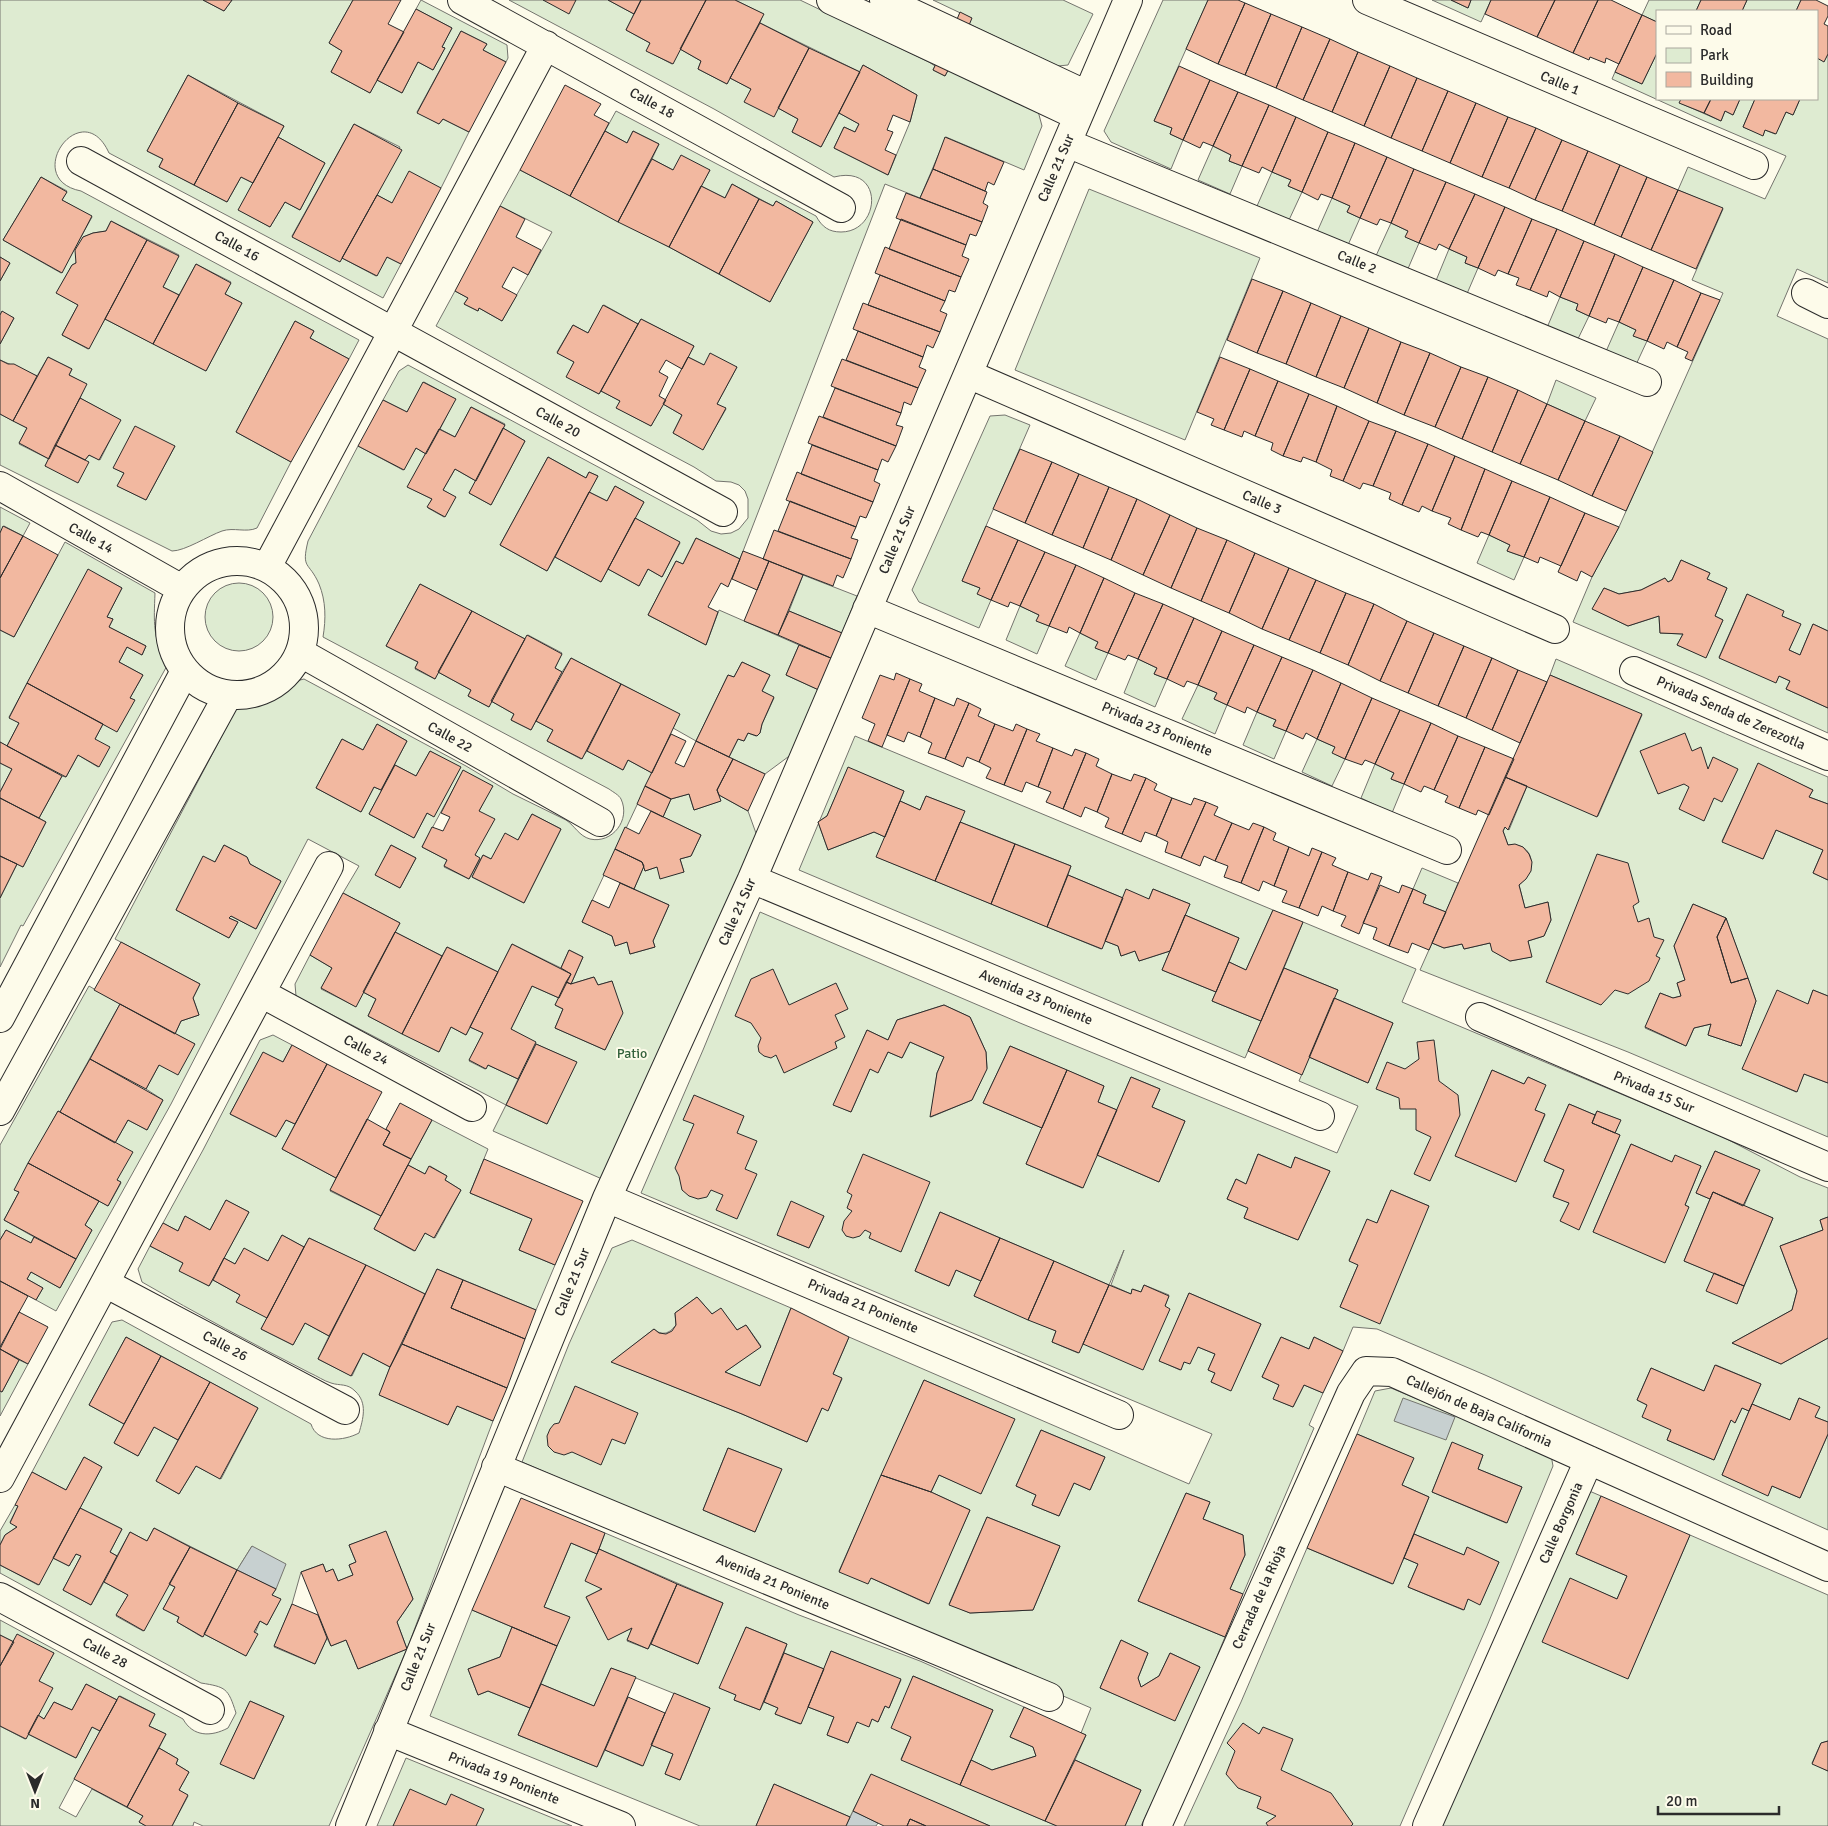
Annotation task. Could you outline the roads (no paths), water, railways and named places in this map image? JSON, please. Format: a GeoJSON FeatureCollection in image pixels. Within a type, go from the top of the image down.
{"type":"FeatureCollection","features":[{"type":"Feature","properties":{"kind":"street","name":"Calle 18"},"geometry":{"type":"LineString","coordinates":[[462,0],[841,208]]}},
{"type":"Feature","properties":{"kind":"street"},"geometry":{"type":"LineString","coordinates":[[831,0],[1082,106]]}},
{"type":"Feature","properties":{"kind":"street"},"geometry":{"type":"LineString","coordinates":[[884,0],[1082,106]]}},
{"type":"Feature","properties":{"kind":"street","name":"Calle 21 Sur"},"geometry":{"type":"LineString","coordinates":[[350,1826],[607,1198],[752,879],[1128,0]]}},
{"type":"Feature","properties":{"kind":"street","name":"Calle 1"},"geometry":{"type":"LineString","coordinates":[[1367,0],[1754,165]]}},
{"type":"Feature","properties":{"kind":"street"},"geometry":{"type":"LineString","coordinates":[[267,567],[546,45]]}},
{"type":"Feature","properties":{"kind":"street","name":"Calle 2"},"geometry":{"type":"LineString","coordinates":[[1066,143],[1647,382]]}},
{"type":"Feature","properties":{"kind":"street","name":"Calle 16"},"geometry":{"type":"LineString","coordinates":[[81,161],[393,332]]}},
{"type":"Feature","properties":{"kind":"street","name":"Calle 20"},"geometry":{"type":"LineString","coordinates":[[393,332],[723,512]]}},
{"type":"Feature","properties":{"kind":"street","name":"Calle 3"},"geometry":{"type":"LineString","coordinates":[[968,374],[1555,629]]}},
{"type":"Feature","properties":{"kind":"street","name":"Calle 14"},"geometry":{"type":"LineString","coordinates":[[0,486],[182,589]]}},
{"type":"Feature","properties":{"kind":"street"},"geometry":{"type":"LineString","coordinates":[[230,561],[249,562],[267,567],[284,579],[297,595],[304,613],[305,633],[300,653],[289,672],[272,687],[250,694],[228,695],[212,691],[197,683],[185,671],[174,652],[170,631],[172,609],[182,589],[195,576],[212,566],[230,561]]}},
{"type":"Feature","properties":{"kind":"street","name":"Privada 23 Poniente"},"geometry":{"type":"LineString","coordinates":[[867,608],[1447,850]]}},
{"type":"Feature","properties":{"kind":"street","name":"Calle 22"},"geometry":{"type":"LineString","coordinates":[[300,653],[600,822]]}},
{"type":"Feature","properties":{"kind":"street"},"geometry":{"type":"LineString","coordinates":[[0,1018],[185,671]]}},
{"type":"Feature","properties":{"kind":"street","name":"Privada Senda de Zerezotla"},"geometry":{"type":"LineString","coordinates":[[1634,671],[1828,756]]}},
{"type":"Feature","properties":{"kind":"street"},"geometry":{"type":"LineString","coordinates":[[0,1111],[228,695]]}},
{"type":"Feature","properties":{"kind":"street"},"geometry":{"type":"LineString","coordinates":[[0,1478],[329,866]]}},
{"type":"Feature","properties":{"kind":"street","name":"Avenida 23 Poniente"},"geometry":{"type":"LineString","coordinates":[[752,879],[1320,1116]]}},
{"type":"Feature","properties":{"kind":"street","name":"Calle 24"},"geometry":{"type":"LineString","coordinates":[[261,993],[472,1107]]}},
{"type":"Feature","properties":{"kind":"street","name":"Privada 15 Sur"},"geometry":{"type":"LineString","coordinates":[[1480,1017],[1828,1167]]}},
{"type":"Feature","properties":{"kind":"street","name":"Privada 21 Poniente"},"geometry":{"type":"LineString","coordinates":[[607,1198],[1119,1415]]}},
{"type":"Feature","properties":{"kind":"street","name":"Calle 26"},"geometry":{"type":"LineString","coordinates":[[105,1283],[345,1410]]}},
{"type":"Feature","properties":{"kind":"street","name":"Callejón de Baja California"},"geometry":{"type":"LineString","coordinates":[[1366,1371],[1392,1372],[1588,1460]]}},
{"type":"Feature","properties":{"kind":"street","name":"Cerrada de la Rioja"},"geometry":{"type":"LineString","coordinates":[[1156,1826],[1351,1393],[1366,1371]]}},
{"type":"Feature","properties":{"kind":"street"},"geometry":{"type":"LineString","coordinates":[[1588,1460],[1828,1567]]}},
{"type":"Feature","properties":{"kind":"street","name":"Calle Borgonia"},"geometry":{"type":"LineString","coordinates":[[1427,1826],[1588,1460]]}},
{"type":"Feature","properties":{"kind":"street","name":"Avenida 21 Poniente"},"geometry":{"type":"LineString","coordinates":[[496,1467],[1049,1697]]}},
{"type":"Feature","properties":{"kind":"street","name":"Calle 28"},"geometry":{"type":"LineString","coordinates":[[0,1597],[210,1710]]}},
{"type":"Feature","properties":{"kind":"street","name":"Privada 19 Poniente"},"geometry":{"type":"LineString","coordinates":[[388,1731],[620,1826]]}},
{"type":"Feature","properties":{"kind":"park label","name":"Patio"},"geometry":{"type":"Point","coordinates":[632,1053]}}]}
